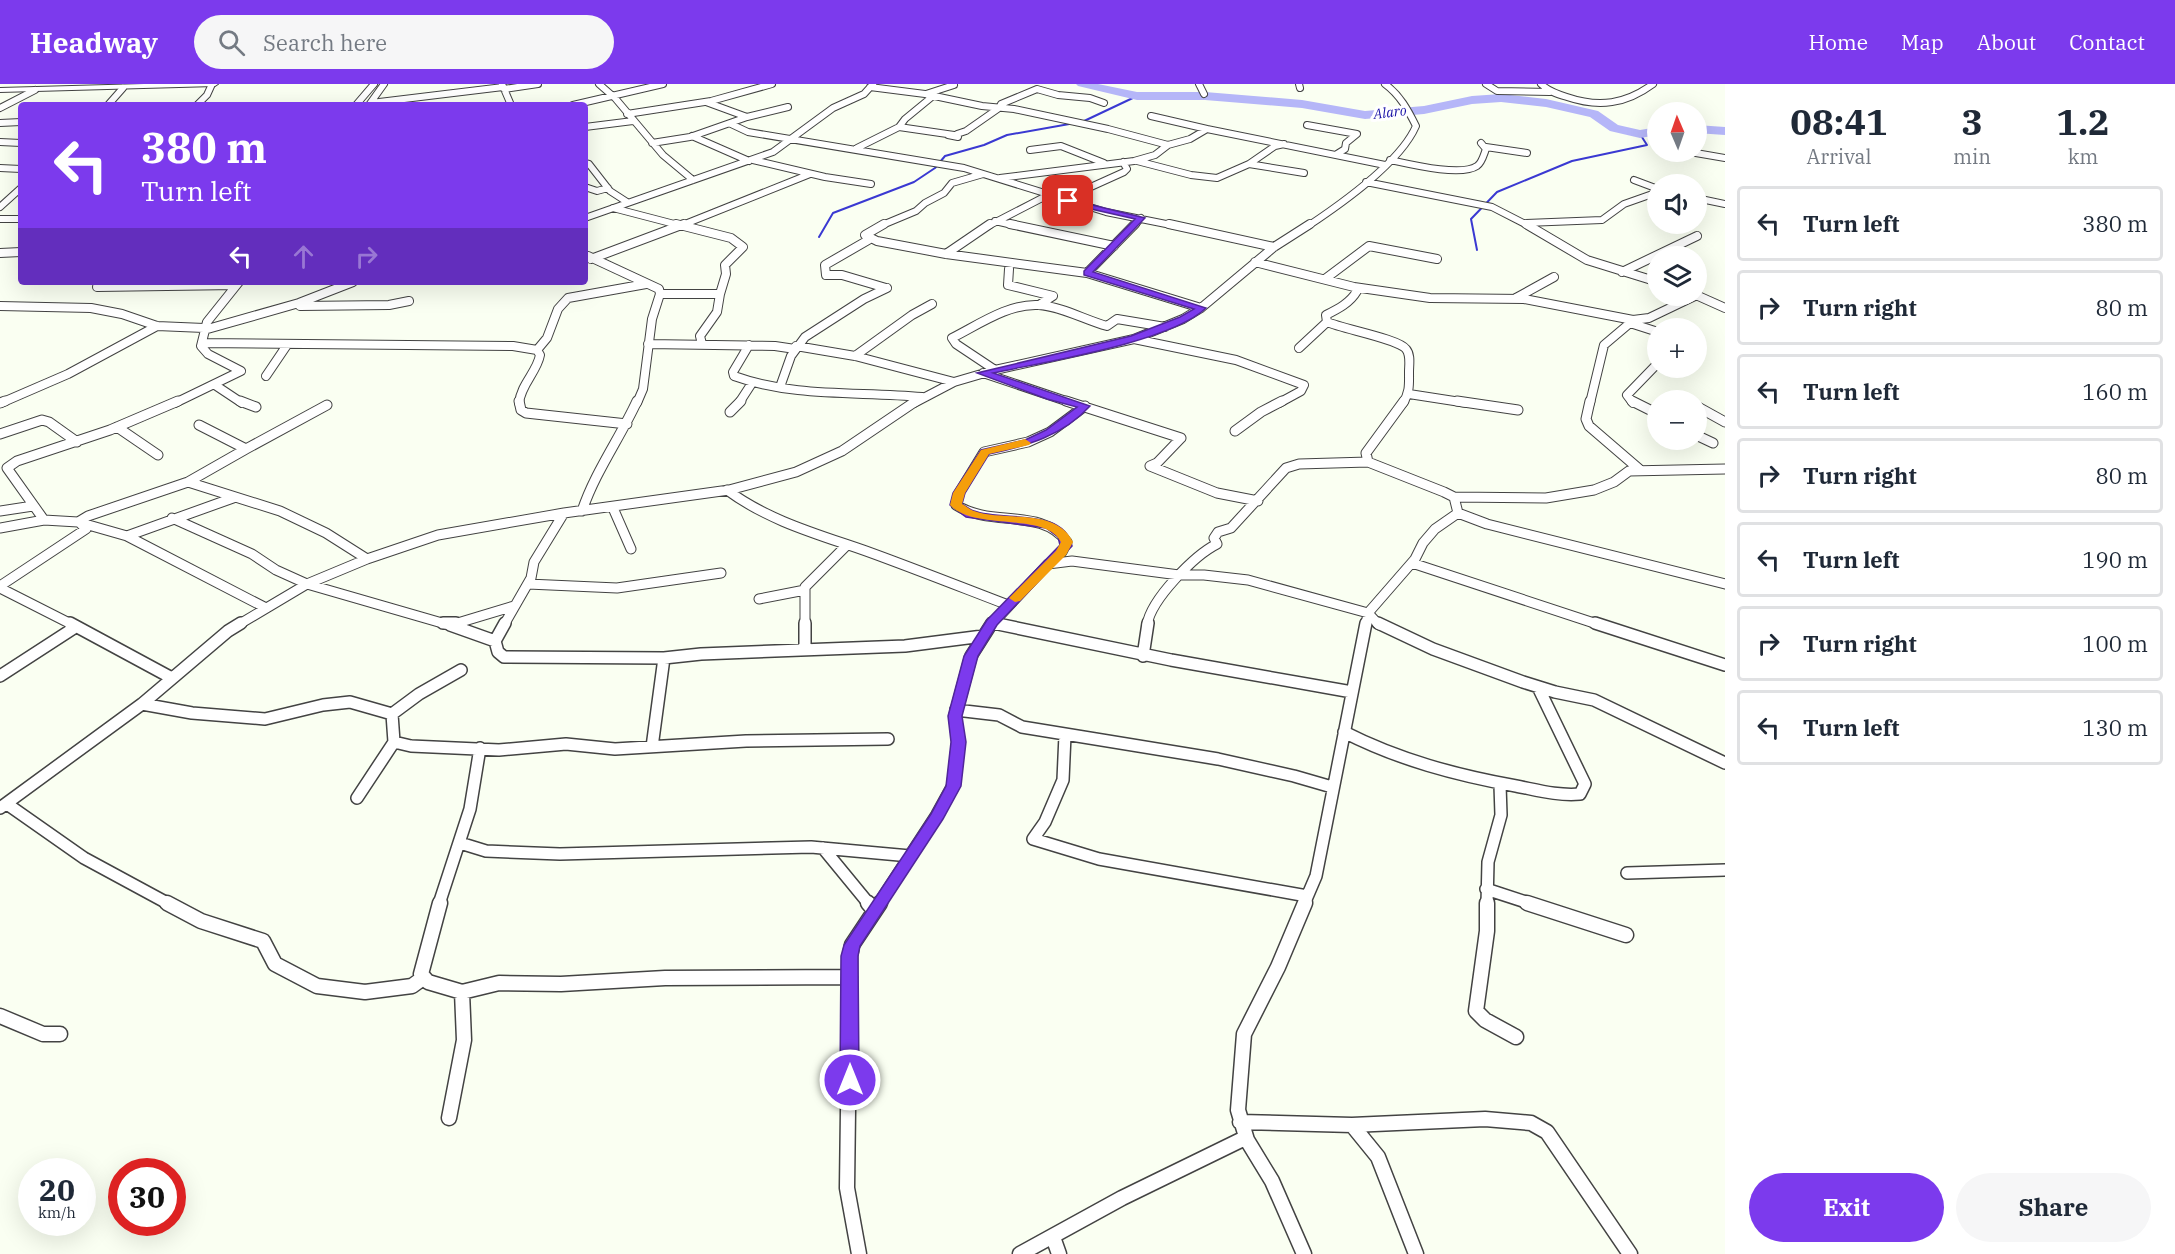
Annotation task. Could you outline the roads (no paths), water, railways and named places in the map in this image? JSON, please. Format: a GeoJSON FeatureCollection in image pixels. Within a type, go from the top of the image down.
{"type":"FeatureCollection","features":[{"type":"Feature","properties":{"kind":"street"},"geometry":{"type":"LineString","coordinates":[[69,90],[76,84]]}},
{"type":"Feature","properties":{"kind":"street"},"geometry":{"type":"LineString","coordinates":[[0,90],[69,90],[213,84],[200,102]]}},
{"type":"Feature","properties":{"kind":"street"},"geometry":{"type":"LineString","coordinates":[[359,102],[374,84]]}},
{"type":"Feature","properties":{"kind":"street"},"geometry":{"type":"LineString","coordinates":[[371,102],[384,84]]}},
{"type":"Feature","properties":{"kind":"street"},"geometry":{"type":"LineString","coordinates":[[386,102],[538,84]]}},
{"type":"Feature","properties":{"kind":"street"},"geometry":{"type":"LineString","coordinates":[[599,84],[614,97],[663,155],[693,180]]}},
{"type":"Feature","properties":{"kind":"street"},"geometry":{"type":"LineString","coordinates":[[588,102],[663,84]]}},
{"type":"Feature","properties":{"kind":"street"},"geometry":{"type":"LineString","coordinates":[[627,114],[705,102],[767,84]]}},
{"type":"Feature","properties":{"kind":"street"},"geometry":{"type":"LineString","coordinates":[[1199,84],[1204,94]]}},
{"type":"Feature","properties":{"kind":"street"},"geometry":{"type":"LineString","coordinates":[[423,978],[412,986],[365,992],[317,986],[276,964],[263,941],[201,921],[84,858],[3,806],[142,704],[170,677],[228,631],[307,584],[366,559],[438,535],[564,513],[613,508],[727,490],[795,472],[842,451],[922,397],[954,382],[994,370],[1134,339],[1165,327],[1201,308],[1274,247],[1348,200],[1388,163],[1416,126],[1399,97],[1385,84]]}},
{"type":"Feature","properties":{"kind":"street"},"geometry":{"type":"LineString","coordinates":[[1486,84],[1497,91],[1553,92]]}},
{"type":"Feature","properties":{"kind":"street"},"geometry":{"type":"LineString","coordinates":[[1541,84],[1553,92],[1598,105],[1609,105],[1644,91],[1652,84]]}},
{"type":"Feature","properties":{"kind":"street"},"geometry":{"type":"LineString","coordinates":[[588,217],[773,152],[833,108],[864,94],[872,85],[1074,121],[1168,145]]}},
{"type":"Feature","properties":{"kind":"street"},"geometry":{"type":"LineString","coordinates":[[926,94],[954,85]]}},
{"type":"Feature","properties":{"kind":"street"},"geometry":{"type":"LineString","coordinates":[[503,87],[510,102]]}},
{"type":"Feature","properties":{"kind":"street"},"geometry":{"type":"LineString","coordinates":[[111,102],[123,88]]}},
{"type":"Feature","properties":{"kind":"street"},"geometry":{"type":"LineString","coordinates":[[899,127],[958,137],[957,134],[966,131],[999,108],[1000,104],[1037,89],[1058,95],[1090,98],[1104,103]]}},
{"type":"Feature","properties":{"kind":"street"},"geometry":{"type":"LineString","coordinates":[[0,108],[34,90]]}},
{"type":"Feature","properties":{"kind":"street"},"geometry":{"type":"LineString","coordinates":[[856,148],[899,127],[905,119],[933,96]]}},
{"type":"Feature","properties":{"kind":"street"},"geometry":{"type":"LineString","coordinates":[[705,102],[747,117]]}},
{"type":"Feature","properties":{"kind":"street"},"geometry":{"type":"LineString","coordinates":[[652,143],[692,136],[747,117],[788,107]]}},
{"type":"Feature","properties":{"kind":"street"},"geometry":{"type":"LineString","coordinates":[[1151,116],[1207,129],[1388,163],[1465,169],[1479,165],[1483,145],[1527,153]]}},
{"type":"Feature","properties":{"kind":"street"},"geometry":{"type":"LineString","coordinates":[[588,127],[633,121]]}},
{"type":"Feature","properties":{"kind":"street"},"geometry":{"type":"LineString","coordinates":[[0,123],[18,122]]}},
{"type":"Feature","properties":{"kind":"street"},"geometry":{"type":"LineString","coordinates":[[730,124],[747,132],[856,148],[983,174],[1106,212],[1274,247]]}},
{"type":"Feature","properties":{"kind":"street"},"geometry":{"type":"LineString","coordinates":[[1307,124],[1357,134],[1346,143],[1345,150],[1337,154]]}},
{"type":"Feature","properties":{"kind":"street"},"geometry":{"type":"LineString","coordinates":[[996,179],[1134,161],[1155,155],[1168,145],[1190,140],[1207,129]]}},
{"type":"Feature","properties":{"kind":"street"},"geometry":{"type":"LineString","coordinates":[[692,136],[751,161],[871,184]]}},
{"type":"Feature","properties":{"kind":"street"},"geometry":{"type":"LineString","coordinates":[[0,142],[18,143]]}},
{"type":"Feature","properties":{"kind":"street"},"geometry":{"type":"LineString","coordinates":[[1249,164],[1275,146],[1284,144]]}},
{"type":"Feature","properties":{"kind":"street"},"geometry":{"type":"LineString","coordinates":[[1030,150],[1061,146],[1105,163]]}},
{"type":"Feature","properties":{"kind":"street"},"geometry":{"type":"LineString","coordinates":[[1707,155],[1725,158]]}},
{"type":"Feature","properties":{"kind":"street"},"geometry":{"type":"LineString","coordinates":[[1134,161],[1205,178],[1224,176],[1242,165],[1249,164],[1304,173]]}},
{"type":"Feature","properties":{"kind":"street"},"geometry":{"type":"LineString","coordinates":[[1062,200],[1098,183],[1123,175],[1127,169],[1123,162]]}},
{"type":"Feature","properties":{"kind":"street"},"geometry":{"type":"LineString","coordinates":[[588,164],[608,188],[627,202]]}},
{"type":"Feature","properties":{"kind":"street"},"geometry":{"type":"LineString","coordinates":[[0,168],[18,169]]}},
{"type":"Feature","properties":{"kind":"street"},"geometry":{"type":"LineString","coordinates":[[588,256],[681,225],[810,174]]}},
{"type":"Feature","properties":{"kind":"street"},"geometry":{"type":"LineString","coordinates":[[983,174],[952,183],[944,193],[925,203],[916,211],[872,229],[865,235],[870,239],[946,254],[1087,273],[1201,308]]}},
{"type":"Feature","properties":{"kind":"street"},"geometry":{"type":"LineString","coordinates":[[1634,180],[1647,186]]}},
{"type":"Feature","properties":{"kind":"street"},"geometry":{"type":"LineString","coordinates":[[1366,182],[1492,207],[1526,223],[1587,260],[1647,279]]}},
{"type":"Feature","properties":{"kind":"street"},"geometry":{"type":"LineString","coordinates":[[588,189],[597,191],[608,188]]}},
{"type":"Feature","properties":{"kind":"street"},"geometry":{"type":"LineString","coordinates":[[0,207],[18,191]]}},
{"type":"Feature","properties":{"kind":"street"},"geometry":{"type":"LineString","coordinates":[[946,254],[995,221],[1048,195]]}},
{"type":"Feature","properties":{"kind":"street"},"geometry":{"type":"LineString","coordinates":[[1526,223],[1602,220],[1623,204],[1647,195]]}},
{"type":"Feature","properties":{"kind":"street"},"geometry":{"type":"LineString","coordinates":[[1707,200],[1725,204]]}},
{"type":"Feature","properties":{"kind":"street"},"geometry":{"type":"LineString","coordinates":[[612,208],[731,238],[740,243],[743,248],[725,265],[726,274],[720,294],[719,308],[700,336],[702,344]]}},
{"type":"Feature","properties":{"kind":"street"},"geometry":{"type":"LineString","coordinates":[[1087,273],[1141,218]]}},
{"type":"Feature","properties":{"kind":"street"},"geometry":{"type":"LineString","coordinates":[[0,219],[18,219]]}},
{"type":"Feature","properties":{"kind":"street"},"geometry":{"type":"LineString","coordinates":[[995,221],[1114,246]]}},
{"type":"Feature","properties":{"kind":"street"},"geometry":{"type":"LineString","coordinates":[[1622,272],[1697,236]]}},
{"type":"Feature","properties":{"kind":"street"},"geometry":{"type":"LineString","coordinates":[[780,387],[796,348],[804,338],[828,325],[862,299],[887,288],[842,275],[826,275],[825,265],[870,239]]}},
{"type":"Feature","properties":{"kind":"street"},"geometry":{"type":"LineString","coordinates":[[1325,279],[1370,246],[1385,247],[1437,259]]}},
{"type":"Feature","properties":{"kind":"street"},"geometry":{"type":"LineString","coordinates":[[0,253],[18,252]]}},
{"type":"Feature","properties":{"kind":"street"},"geometry":{"type":"LineString","coordinates":[[582,511],[590,488],[627,424],[643,389],[652,319],[660,294],[659,289],[588,256]]}},
{"type":"Feature","properties":{"kind":"street"},"geometry":{"type":"LineString","coordinates":[[1255,262],[1354,287],[1423,297],[1516,298],[1630,322],[1647,328]]}},
{"type":"Feature","properties":{"kind":"street"},"geometry":{"type":"LineString","coordinates":[[994,370],[956,344],[952,338],[1015,309],[1039,305],[1053,296],[1008,285],[1009,269]]}},
{"type":"Feature","properties":{"kind":"street"},"geometry":{"type":"LineString","coordinates":[[1516,298],[1554,277]]}},
{"type":"Feature","properties":{"kind":"street"},"geometry":{"type":"LineString","coordinates":[[537,350],[545,340],[560,305],[568,298],[646,284]]}},
{"type":"Feature","properties":{"kind":"street"},"geometry":{"type":"LineString","coordinates":[[97,287],[167,285]]}},
{"type":"Feature","properties":{"kind":"street"},"geometry":{"type":"LineString","coordinates":[[44,520],[8,466],[117,427],[242,371],[208,354],[201,346],[204,329],[236,285]]}},
{"type":"Feature","properties":{"kind":"street"},"geometry":{"type":"LineString","coordinates":[[0,306],[91,308],[122,314],[157,326],[204,329],[287,306],[345,285]]}},
{"type":"Feature","properties":{"kind":"street"},"geometry":{"type":"LineString","coordinates":[[1327,322],[1326,315],[1345,305],[1355,296],[1357,291],[1354,287]]}},
{"type":"Feature","properties":{"kind":"street"},"geometry":{"type":"LineString","coordinates":[[660,294],[720,294]]}},
{"type":"Feature","properties":{"kind":"street"},"geometry":{"type":"LineString","coordinates":[[1707,300],[1725,308]]}},
{"type":"Feature","properties":{"kind":"street"},"geometry":{"type":"LineString","coordinates":[[287,306],[389,305],[409,301]]}},
{"type":"Feature","properties":{"kind":"street"},"geometry":{"type":"LineString","coordinates":[[855,356],[912,315],[932,304]]}},
{"type":"Feature","properties":{"kind":"street"},"geometry":{"type":"LineString","coordinates":[[1039,305],[1107,326],[1117,319],[1165,327]]}},
{"type":"Feature","properties":{"kind":"street"},"geometry":{"type":"LineString","coordinates":[[1639,469],[1589,426],[1586,419],[1604,345],[1630,322],[1649,318],[1674,306]]}},
{"type":"Feature","properties":{"kind":"street"},"geometry":{"type":"LineString","coordinates":[[0,316],[11,308]]}},
{"type":"Feature","properties":{"kind":"street"},"geometry":{"type":"LineString","coordinates":[[1299,348],[1327,322]]}},
{"type":"Feature","properties":{"kind":"street"},"geometry":{"type":"LineString","coordinates":[[1327,322],[1340,328],[1396,342],[1405,347],[1408,355],[1409,394],[1366,453],[1368,462]]}},
{"type":"Feature","properties":{"kind":"street"},"geometry":{"type":"LineString","coordinates":[[0,403],[68,374],[132,337],[157,326]]}},
{"type":"Feature","properties":{"kind":"street"},"geometry":{"type":"LineString","coordinates":[[1134,339],[1236,360],[1304,385],[1301,391],[1261,412],[1235,431]]}},
{"type":"Feature","properties":{"kind":"street"},"geometry":{"type":"LineString","coordinates":[[201,343],[513,346],[537,350]]}},
{"type":"Feature","properties":{"kind":"street"},"geometry":{"type":"LineString","coordinates":[[648,344],[796,348],[855,356],[954,382]]}},
{"type":"Feature","properties":{"kind":"street"},"geometry":{"type":"LineString","coordinates":[[266,376],[287,345]]}},
{"type":"Feature","properties":{"kind":"street"},"geometry":{"type":"LineString","coordinates":[[749,345],[734,376],[752,383],[826,392],[922,397]]}},
{"type":"Feature","properties":{"kind":"street"},"geometry":{"type":"LineString","coordinates":[[537,350],[540,355],[539,361],[520,396],[521,410],[526,413],[627,424]]}},
{"type":"Feature","properties":{"kind":"street"},"geometry":{"type":"LineString","coordinates":[[982,373],[1181,438],[1157,463],[1150,466],[1217,493],[1258,501]]}},
{"type":"Feature","properties":{"kind":"street"},"geometry":{"type":"LineString","coordinates":[[1647,374],[1627,395],[1634,404],[1647,409]]}},
{"type":"Feature","properties":{"kind":"street"},"geometry":{"type":"LineString","coordinates":[[730,412],[744,398],[752,383]]}},
{"type":"Feature","properties":{"kind":"street"},"geometry":{"type":"LineString","coordinates":[[215,385],[244,404],[256,407]]}},
{"type":"Feature","properties":{"kind":"street"},"geometry":{"type":"LineString","coordinates":[[1409,394],[1518,410]]}},
{"type":"Feature","properties":{"kind":"street"},"geometry":{"type":"LineString","coordinates":[[78,522],[88,516],[188,482],[327,405]]}},
{"type":"Feature","properties":{"kind":"street"},"geometry":{"type":"LineString","coordinates":[[859,1254],[847,1188],[852,945],[938,815],[953,786],[958,742],[956,710],[971,656],[992,623],[1062,552],[1067,542],[1064,536],[1049,525],[971,514],[956,505],[959,493],[984,452],[1028,442],[1050,432],[1085,406]]}},
{"type":"Feature","properties":{"kind":"street"},"geometry":{"type":"LineString","coordinates":[[1707,412],[1725,422]]}},
{"type":"Feature","properties":{"kind":"street"},"geometry":{"type":"LineString","coordinates":[[0,434],[42,420],[49,422],[77,442]]}},
{"type":"Feature","properties":{"kind":"street"},"geometry":{"type":"LineString","coordinates":[[199,425],[246,449]]}},
{"type":"Feature","properties":{"kind":"street"},"geometry":{"type":"LineString","coordinates":[[117,427],[158,455]]}},
{"type":"Feature","properties":{"kind":"street"},"geometry":{"type":"LineString","coordinates":[[1707,441],[1713,444]]}},
{"type":"Feature","properties":{"kind":"street"},"geometry":{"type":"LineString","coordinates":[[1143,656],[1148,620],[1165,591],[1179,574],[1190,568],[1192,562],[1205,550],[1217,544],[1214,538],[1218,532],[1232,528],[1290,466],[1368,462],[1403,478],[1443,490],[1454,497],[1516,499],[1562,496],[1592,490],[1622,478],[1629,471],[1639,469],[1725,469]]}},
{"type":"Feature","properties":{"kind":"street"},"geometry":{"type":"LineString","coordinates":[[188,482],[280,511],[309,524],[366,559]]}},
{"type":"Feature","properties":{"kind":"street"},"geometry":{"type":"LineString","coordinates":[[727,490],[762,514],[802,531],[847,545],[1008,605]]}},
{"type":"Feature","properties":{"kind":"street"},"geometry":{"type":"LineString","coordinates":[[1454,497],[1458,513]]}},
{"type":"Feature","properties":{"kind":"street"},"geometry":{"type":"LineString","coordinates":[[127,536],[233,498]]}},
{"type":"Feature","properties":{"kind":"street"},"geometry":{"type":"LineString","coordinates":[[0,511],[33,506]]}},
{"type":"Feature","properties":{"kind":"street"},"geometry":{"type":"LineString","coordinates":[[613,508],[631,549]]}},
{"type":"Feature","properties":{"kind":"street"},"geometry":{"type":"LineString","coordinates":[[564,513],[534,562],[528,584],[495,641],[498,652],[504,657],[664,658],[905,646],[983,636]]}},
{"type":"Feature","properties":{"kind":"street"},"geometry":{"type":"LineString","coordinates":[[1304,1254],[1271,1180],[1245,1138],[1240,1122],[1238,1110],[1244,1034],[1278,967],[1316,876],[1368,613],[1412,563],[1435,529],[1458,513]]}},
{"type":"Feature","properties":{"kind":"street"},"geometry":{"type":"LineString","coordinates":[[1458,513],[1487,524],[1725,584]]}},
{"type":"Feature","properties":{"kind":"street"},"geometry":{"type":"LineString","coordinates":[[172,519],[252,554],[276,570],[307,584],[450,625],[495,641]]}},
{"type":"Feature","properties":{"kind":"street"},"geometry":{"type":"LineString","coordinates":[[0,528],[44,520],[78,522],[127,536],[266,608]]}},
{"type":"Feature","properties":{"kind":"street"},"geometry":{"type":"LineString","coordinates":[[78,522],[86,529],[0,587],[170,677]]}},
{"type":"Feature","properties":{"kind":"street"},"geometry":{"type":"LineString","coordinates":[[805,650],[805,587],[847,545]]}},
{"type":"Feature","properties":{"kind":"street"},"geometry":{"type":"LineString","coordinates":[[1062,552],[1072,561]]}},
{"type":"Feature","properties":{"kind":"street"},"geometry":{"type":"LineString","coordinates":[[1048,564],[1072,561],[1248,580],[1368,613],[1380,626],[1433,649],[1538,687],[1594,700],[1725,763]]}},
{"type":"Feature","properties":{"kind":"street"},"geometry":{"type":"LineString","coordinates":[[1412,563],[1725,665]]}},
{"type":"Feature","properties":{"kind":"street"},"geometry":{"type":"LineString","coordinates":[[528,584],[617,588],[721,573]]}},
{"type":"Feature","properties":{"kind":"street"},"geometry":{"type":"LineString","coordinates":[[759,599],[805,590]]}},
{"type":"Feature","properties":{"kind":"street"},"geometry":{"type":"LineString","coordinates":[[450,625],[514,606]]}},
{"type":"Feature","properties":{"kind":"street"},"geometry":{"type":"LineString","coordinates":[[992,623],[1143,656],[1352,692]]}},
{"type":"Feature","properties":{"kind":"street"},"geometry":{"type":"LineString","coordinates":[[0,676],[75,628]]}},
{"type":"Feature","properties":{"kind":"street"},"geometry":{"type":"LineString","coordinates":[[652,747],[664,658]]}},
{"type":"Feature","properties":{"kind":"street"},"geometry":{"type":"LineString","coordinates":[[392,714],[419,694],[461,670]]}},
{"type":"Feature","properties":{"kind":"street"},"geometry":{"type":"LineString","coordinates":[[1344,732],[1366,744],[1422,765],[1500,785],[1567,796],[1580,794],[1585,784],[1538,687]]}},
{"type":"Feature","properties":{"kind":"street"},"geometry":{"type":"LineString","coordinates":[[142,704],[192,713],[265,719],[322,705],[350,702],[392,714]]}},
{"type":"Feature","properties":{"kind":"street"},"geometry":{"type":"LineString","coordinates":[[956,710],[990,713],[1010,718],[1022,727],[1299,776],[1332,787]]}},
{"type":"Feature","properties":{"kind":"street"},"geometry":{"type":"LineString","coordinates":[[357,798],[394,742],[392,714]]}},
{"type":"Feature","properties":{"kind":"street"},"geometry":{"type":"LineString","coordinates":[[1065,735],[1063,780],[1045,822],[1033,839],[1099,860],[1307,896]]}},
{"type":"Feature","properties":{"kind":"street"},"geometry":{"type":"LineString","coordinates":[[394,742],[411,746],[499,750],[566,744],[591,744],[615,749],[746,741],[888,739]]}},
{"type":"Feature","properties":{"kind":"street"},"geometry":{"type":"LineString","coordinates":[[423,978],[423,965],[429,936],[469,815],[480,748]]}},
{"type":"Feature","properties":{"kind":"street"},"geometry":{"type":"LineString","coordinates":[[1500,785],[1501,814],[1488,862],[1487,931],[1476,1011],[1485,1020],[1516,1037]]}},
{"type":"Feature","properties":{"kind":"street"},"geometry":{"type":"LineString","coordinates":[[460,843],[486,851],[560,854],[811,847],[910,856]]}},
{"type":"Feature","properties":{"kind":"street"},"geometry":{"type":"LineString","coordinates":[[823,848],[874,910]]}},
{"type":"Feature","properties":{"kind":"street"},"geometry":{"type":"LineString","coordinates":[[1627,873],[1725,870]]}},
{"type":"Feature","properties":{"kind":"street"},"geometry":{"type":"LineString","coordinates":[[1486,889],[1626,935]]}},
{"type":"Feature","properties":{"kind":"street"},"geometry":{"type":"LineString","coordinates":[[423,978],[428,982],[462,992],[494,982],[510,981],[558,984],[679,978],[797,980],[850,977]]}},
{"type":"Feature","properties":{"kind":"street"},"geometry":{"type":"LineString","coordinates":[[449,1118],[465,1043],[465,1006],[462,992]]}},
{"type":"Feature","properties":{"kind":"street"},"geometry":{"type":"LineString","coordinates":[[0,1016],[43,1034],[60,1034]]}},
{"type":"Feature","properties":{"kind":"street"},"geometry":{"type":"LineString","coordinates":[[1240,1122],[1352,1125],[1485,1119],[1531,1123],[1547,1132],[1630,1254]]}},
{"type":"Feature","properties":{"kind":"street"},"geometry":{"type":"LineString","coordinates":[[1352,1125],[1378,1157],[1416,1254]]}},
{"type":"Feature","properties":{"kind":"street"},"geometry":{"type":"LineString","coordinates":[[1020,1254],[1122,1198],[1245,1138]]}},
{"type":"Feature","properties":{"kind":"street"},"geometry":{"type":"LineString","coordinates":[[1053,1237],[1059,1254]]}},
{"type":"Feature","properties":{"kind":"waterway","name":"Alaro"},"geometry":{"type":"LineString","coordinates":[[1082,84],[1137,96],[1205,96],[1302,104],[1365,115],[1424,110],[1472,100],[1501,98],[1546,103],[1594,114],[1614,128],[1640,134],[1647,133]]}},
{"type":"Feature","properties":{"kind":"waterway"},"geometry":{"type":"LineString","coordinates":[[1082,122],[1137,96]]}},
{"type":"Feature","properties":{"kind":"waterway"},"geometry":{"type":"LineString","coordinates":[[819,237],[833,213],[914,182],[935,168],[945,156],[984,145],[1007,135],[1075,123]]}},
{"type":"Feature","properties":{"kind":"waterway","name":"Alaro"},"geometry":{"type":"LineString","coordinates":[[1707,130],[1725,131]]}},
{"type":"Feature","properties":{"kind":"waterway"},"geometry":{"type":"LineString","coordinates":[[1477,250],[1471,219],[1497,192],[1572,161],[1647,145],[1640,134]]}}]}
